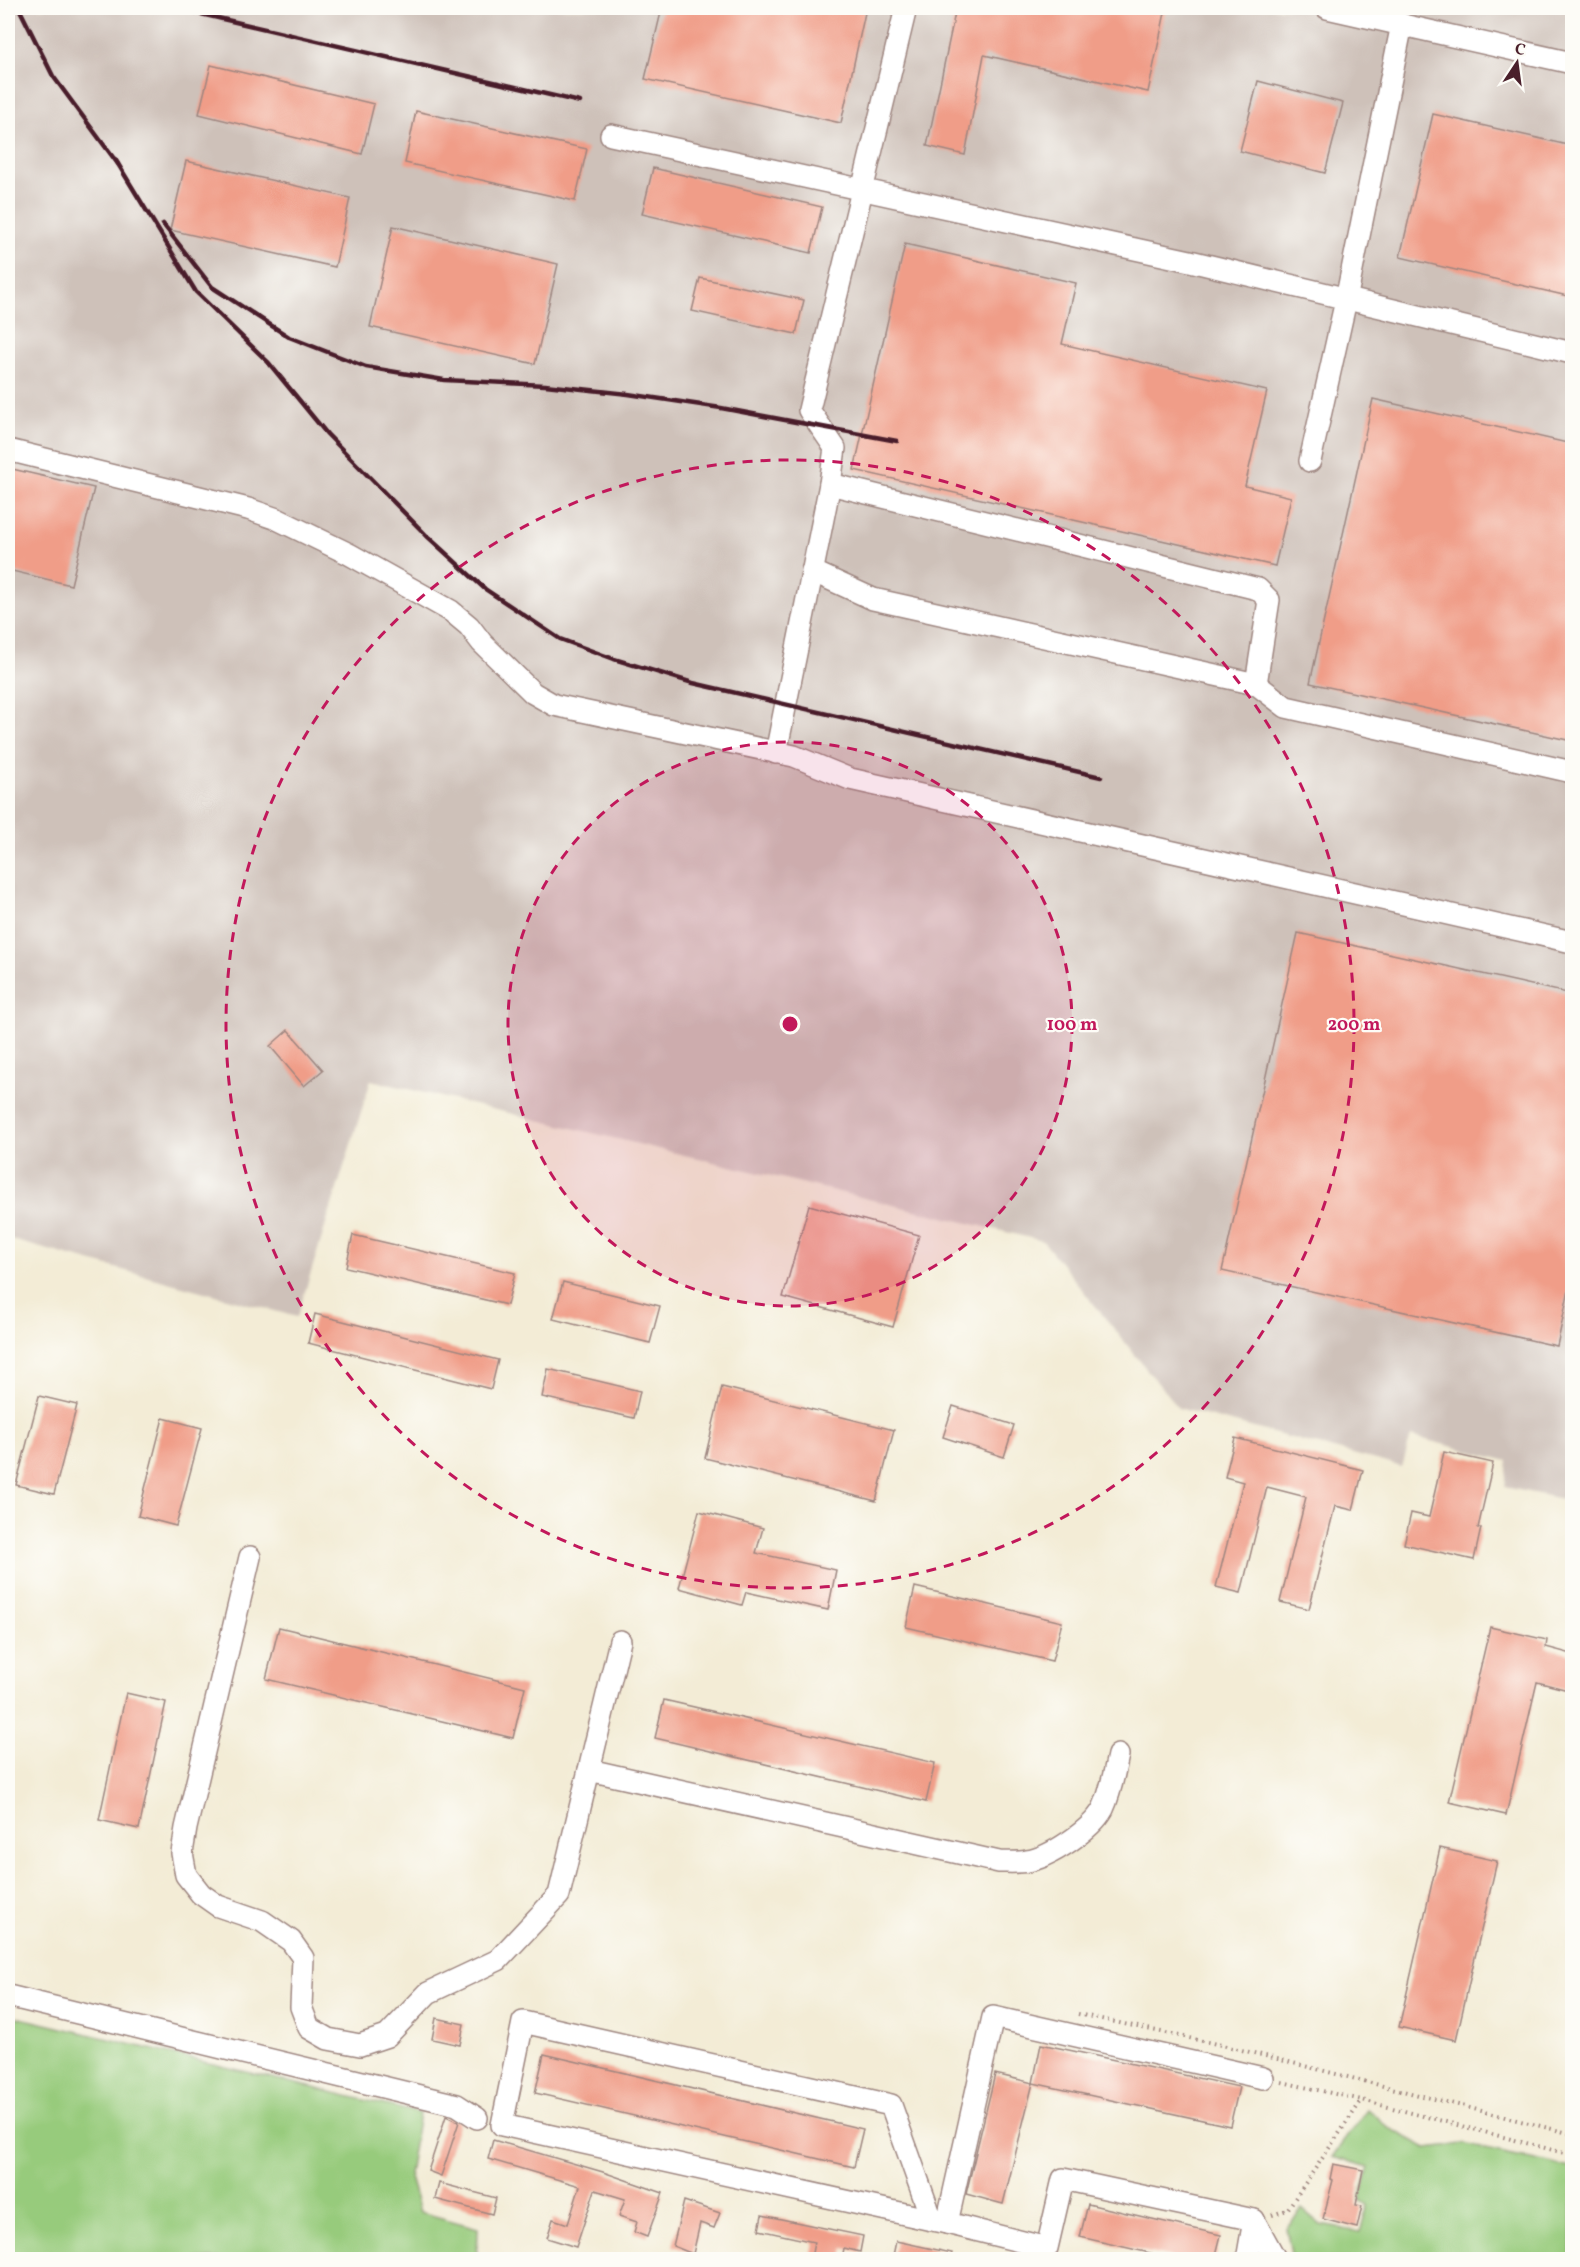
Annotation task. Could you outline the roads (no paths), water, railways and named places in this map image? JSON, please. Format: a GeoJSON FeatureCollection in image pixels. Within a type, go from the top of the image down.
{"type":"FeatureCollection","features":[{"type":"Feature","properties":{"kind":"lane"},"geometry":{"type":"LineString","coordinates":[[776,753],[830,484],[835,448],[809,410],[906,8]]}},
{"type":"Feature","properties":{"kind":"lane"},"geometry":{"type":"LineString","coordinates":[[1327,8],[1572,63]]}},
{"type":"Feature","properties":{"kind":"lane"},"geometry":{"type":"LineString","coordinates":[[1310,461],[1346,300],[1402,24]]}},
{"type":"Feature","properties":{"kind":"lane"},"geometry":{"type":"LineString","coordinates":[[611,135],[1190,261],[1572,353]]}},
{"type":"Feature","properties":{"kind":"lane"},"geometry":{"type":"LineString","coordinates":[[8,450],[248,509],[277,519],[349,554],[451,611],[469,626],[482,643],[533,693],[554,705],[776,753],[807,761],[850,779],[1572,942]]}},
{"type":"Feature","properties":{"kind":"lane"},"geometry":{"type":"LineString","coordinates":[[830,484],[1258,589],[1269,600],[1256,684]]}},
{"type":"Feature","properties":{"kind":"lane"},"geometry":{"type":"LineString","coordinates":[[812,571],[873,599],[1256,684],[1286,707],[1572,772]]}},
{"type":"Feature","properties":{"kind":"lane"},"geometry":{"type":"LineString","coordinates":[[250,1557],[182,1853],[186,1875],[201,1894],[218,1906],[262,1921],[291,1941],[303,1958],[301,2007],[309,2028],[328,2039],[360,2045],[387,2036],[428,1993],[498,1960],[559,1895],[620,1641]]}},
{"type":"Feature","properties":{"kind":"lane"},"geometry":{"type":"LineString","coordinates":[[589,1770],[999,1862],[1028,1861],[1057,1849],[1082,1833],[1102,1811],[1118,1755]]}},
{"type":"Feature","properties":{"kind":"lane"},"geometry":{"type":"LineString","coordinates":[[8,1996],[457,2105],[477,2118]]}},
{"type":"Feature","properties":{"kind":"lane"},"geometry":{"type":"LineString","coordinates":[[940,2222],[993,2017],[1263,2078]]}},
{"type":"Feature","properties":{"kind":"lane"},"geometry":{"type":"LineString","coordinates":[[940,2222],[891,2105],[523,2022],[501,2125],[940,2222],[1053,2254],[1064,2179],[1254,2220],[1276,2259]]}},
{"type":"Feature","properties":{"kind":"lane"},"geometry":{"type":"LineString","coordinates":[[1247,2259],[1254,2220]]}},
{"type":"Feature","properties":{"kind":"railway"},"geometry":{"type":"LineString","coordinates":[[19,8],[53,76],[118,164]]}},
{"type":"Feature","properties":{"kind":"railway"},"geometry":{"type":"LineString","coordinates":[[175,8],[580,102]]}},
{"type":"Feature","properties":{"kind":"railway"},"geometry":{"type":"LineString","coordinates":[[115,159],[196,292],[268,362],[327,434],[427,536],[485,589],[560,639],[614,659],[693,683],[1101,777]]}},
{"type":"Feature","properties":{"kind":"railway"},"geometry":{"type":"LineString","coordinates":[[163,224],[212,287],[289,337],[366,367],[444,380],[545,385],[628,394],[721,408],[897,441]]}}]}
